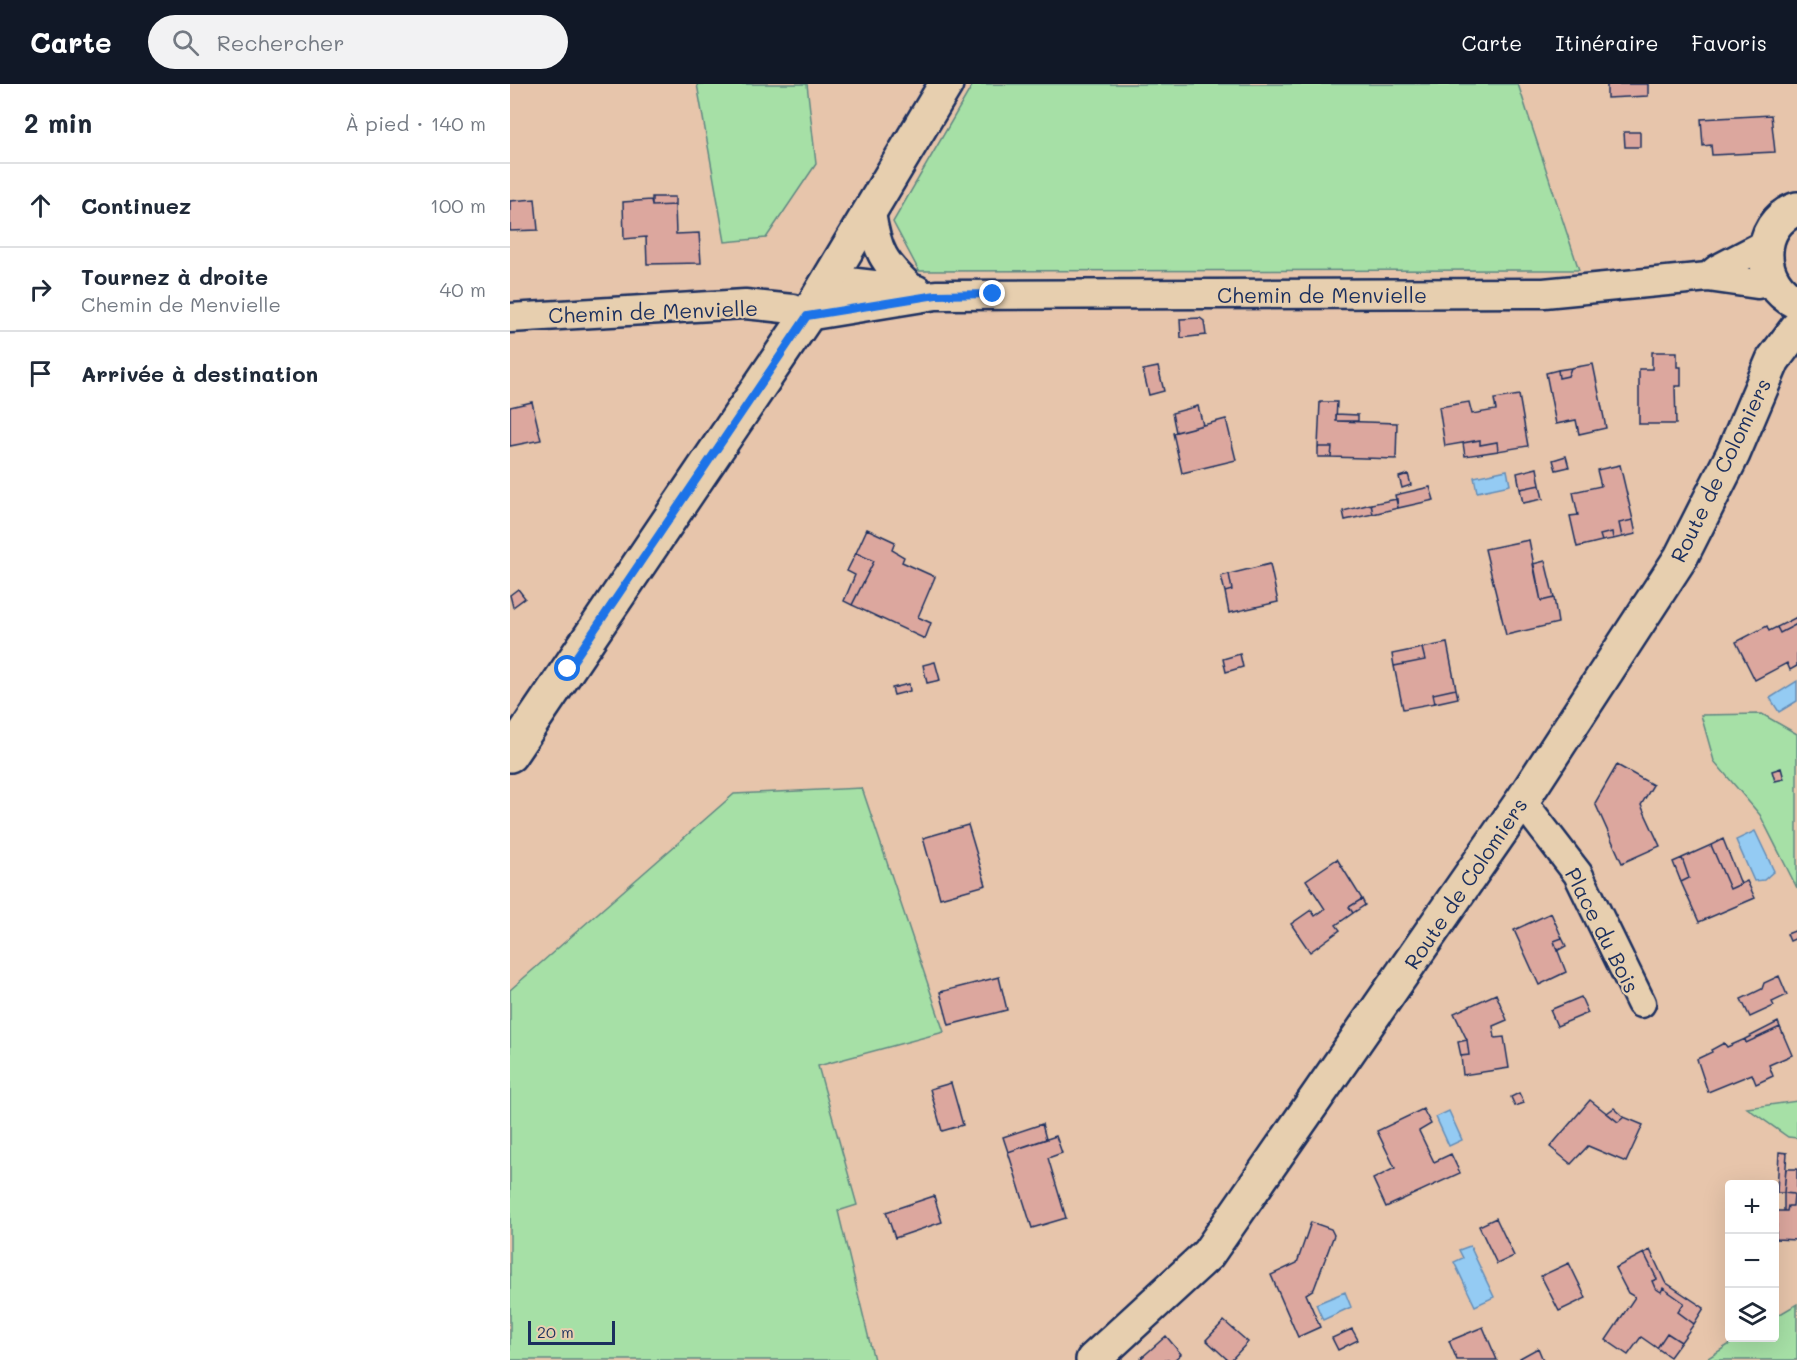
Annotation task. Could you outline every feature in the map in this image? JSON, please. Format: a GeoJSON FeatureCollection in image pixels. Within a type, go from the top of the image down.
{"type":"FeatureCollection","features":[{"type":"Feature","properties":{"kind":"street"},"geometry":{"type":"LineString","coordinates":[[510,755],[807,316],[871,213],[946,84]]}},
{"type":"Feature","properties":{"kind":"street"},"geometry":{"type":"LineString","coordinates":[[1767,244],[1772,231],[1795,204]]}},
{"type":"Feature","properties":{"kind":"street"},"geometry":{"type":"LineString","coordinates":[[871,213],[875,238],[887,265],[923,291]]}},
{"type":"Feature","properties":{"kind":"street","name":"Chemin de Menvielle"},"geometry":{"type":"LineString","coordinates":[[1708,277],[1725,265],[1767,244]]}},
{"type":"Feature","properties":{"kind":"street","name":"Route de Colomiers"},"geometry":{"type":"LineString","coordinates":[[1767,244],[1766,263],[1783,291],[1773,360]]}},
{"type":"Feature","properties":{"kind":"street","name":"Chemin de Menvielle"},"geometry":{"type":"LineString","coordinates":[[827,285],[848,282],[923,291],[1544,293],[1708,277],[1757,284],[1783,291]]}},
{"type":"Feature","properties":{"kind":"street","name":"Chemin de Menvielle"},"geometry":{"type":"LineString","coordinates":[[510,318],[745,304],[793,309],[807,316],[923,291]]}},
{"type":"Feature","properties":{"kind":"street","name":"Route de Colomiers"},"geometry":{"type":"LineString","coordinates":[[1093,1360],[1208,1254],[1522,801],[1681,557],[1733,454],[1773,360],[1797,328]]}},
{"type":"Feature","properties":{"kind":"street","name":"Place du Bois"},"geometry":{"type":"LineString","coordinates":[[1522,801],[1578,874],[1641,1003]]}},
{"type":"Feature","properties":{"kind":"green space"},"geometry":{"type":"Polygon","coordinates":[[[697,84],[807,84],[816,164],[766,238],[725,242],[697,84]]]}},
{"type":"Feature","properties":{"kind":"green space"},"geometry":{"type":"Polygon","coordinates":[[[973,84],[1518,84],[1579,270],[919,271],[893,222],[973,84]]]}},
{"type":"Feature","properties":{"kind":"green space"},"geometry":{"type":"Polygon","coordinates":[[[1762,714],[1797,734],[1797,888],[1760,815],[1714,761],[1701,715],[1762,714]]]}},
{"type":"Feature","properties":{"kind":"green space"},"geometry":{"type":"Polygon","coordinates":[[[862,788],[944,1032],[818,1066],[857,1205],[838,1211],[874,1360],[510,1360],[510,990],[734,794],[862,788]]]}},
{"type":"Feature","properties":{"kind":"green space"},"geometry":{"type":"Polygon","coordinates":[[[1797,1101],[1797,1138],[1788,1137],[1747,1108],[1797,1101]]]}},
{"type":"Feature","properties":{"kind":"green space"},"geometry":{"type":"Polygon","coordinates":[[[1797,1304],[1797,1360],[1705,1360],[1733,1342],[1779,1342],[1779,1315],[1797,1304]]]}},
{"type":"Feature","properties":{"kind":"water"},"geometry":{"type":"Polygon","coordinates":[[[1507,470],[1510,485],[1477,492],[1474,477],[1507,470]]]}},
{"type":"Feature","properties":{"kind":"water"},"geometry":{"type":"Polygon","coordinates":[[[1797,681],[1797,701],[1779,712],[1770,698],[1797,681]]]}},
{"type":"Feature","properties":{"kind":"water"},"geometry":{"type":"Polygon","coordinates":[[[1755,831],[1774,871],[1764,880],[1754,881],[1736,840],[1755,831]]]}},
{"type":"Feature","properties":{"kind":"water"},"geometry":{"type":"Polygon","coordinates":[[[1449,1111],[1462,1140],[1449,1146],[1436,1117],[1449,1111]]]}},
{"type":"Feature","properties":{"kind":"water"},"geometry":{"type":"Polygon","coordinates":[[[1470,1246],[1494,1297],[1475,1306],[1454,1262],[1463,1258],[1459,1250],[1470,1246]]]}},
{"type":"Feature","properties":{"kind":"water"},"geometry":{"type":"Polygon","coordinates":[[[1345,1292],[1351,1307],[1323,1320],[1316,1304],[1345,1292]]]}},
{"type":"Feature","properties":{"kind":"building"},"geometry":{"type":"Polygon","coordinates":[[[1607,84],[1648,84],[1648,96],[1607,98],[1607,84]]]}},
{"type":"Feature","properties":{"kind":"building"},"geometry":{"type":"Polygon","coordinates":[[[1771,115],[1775,152],[1712,155],[1711,145],[1703,146],[1701,119],[1771,115]]]}},
{"type":"Feature","properties":{"kind":"building"},"geometry":{"type":"Polygon","coordinates":[[[1624,132],[1640,132],[1640,147],[1625,147],[1624,132]]]}},
{"type":"Feature","properties":{"kind":"building"},"geometry":{"type":"Polygon","coordinates":[[[652,197],[675,197],[675,205],[652,206],[652,197]]]}},
{"type":"Feature","properties":{"kind":"building"},"geometry":{"type":"Polygon","coordinates":[[[535,199],[538,230],[510,231],[510,201],[535,199]]]}},
{"type":"Feature","properties":{"kind":"building"},"geometry":{"type":"Polygon","coordinates":[[[651,200],[652,206],[675,205],[676,234],[699,233],[701,263],[647,264],[646,237],[624,239],[623,202],[651,200]]]}},
{"type":"Feature","properties":{"kind":"building"},"geometry":{"type":"Polygon","coordinates":[[[1200,318],[1204,321],[1206,335],[1181,338],[1180,319],[1200,318]]]}},
{"type":"Feature","properties":{"kind":"building"},"geometry":{"type":"Polygon","coordinates":[[[1652,352],[1677,352],[1677,367],[1681,367],[1681,386],[1675,386],[1676,424],[1639,424],[1639,369],[1652,369],[1652,352]]]}},
{"type":"Feature","properties":{"kind":"building"},"geometry":{"type":"Polygon","coordinates":[[[1593,364],[1606,428],[1579,434],[1576,420],[1556,424],[1546,373],[1558,370],[1559,378],[1568,376],[1571,368],[1593,364]]]}},
{"type":"Feature","properties":{"kind":"building"},"geometry":{"type":"Polygon","coordinates":[[[1158,367],[1164,391],[1149,395],[1143,370],[1158,367]]]}},
{"type":"Feature","properties":{"kind":"building"},"geometry":{"type":"Polygon","coordinates":[[[1571,368],[1568,376],[1559,378],[1558,370],[1571,368]]]}},
{"type":"Feature","properties":{"kind":"building"},"geometry":{"type":"Polygon","coordinates":[[[1519,395],[1528,446],[1498,451],[1497,442],[1480,445],[1480,440],[1445,446],[1439,407],[1469,402],[1472,414],[1496,410],[1494,399],[1519,395]]]}},
{"type":"Feature","properties":{"kind":"building"},"geometry":{"type":"Polygon","coordinates":[[[532,402],[541,440],[510,446],[510,407],[532,402]]]}},
{"type":"Feature","properties":{"kind":"building"},"geometry":{"type":"Polygon","coordinates":[[[1320,402],[1337,402],[1336,421],[1397,423],[1396,459],[1331,457],[1332,447],[1318,447],[1320,402]]]}},
{"type":"Feature","properties":{"kind":"building"},"geometry":{"type":"Polygon","coordinates":[[[1198,406],[1203,425],[1176,432],[1172,413],[1198,406]]]}},
{"type":"Feature","properties":{"kind":"building"},"geometry":{"type":"Polygon","coordinates":[[[1336,414],[1358,415],[1358,421],[1336,421],[1336,414]]]}},
{"type":"Feature","properties":{"kind":"building"},"geometry":{"type":"Polygon","coordinates":[[[1226,419],[1236,460],[1182,473],[1173,433],[1226,419]]]}},
{"type":"Feature","properties":{"kind":"building"},"geometry":{"type":"Polygon","coordinates":[[[1480,440],[1480,445],[1497,442],[1498,451],[1465,456],[1463,443],[1480,440]]]}},
{"type":"Feature","properties":{"kind":"building"},"geometry":{"type":"Polygon","coordinates":[[[1318,447],[1332,447],[1331,457],[1318,457],[1318,447]]]}},
{"type":"Feature","properties":{"kind":"building"},"geometry":{"type":"Polygon","coordinates":[[[1566,456],[1569,467],[1556,470],[1553,460],[1566,456]]]}},
{"type":"Feature","properties":{"kind":"building"},"geometry":{"type":"Polygon","coordinates":[[[1620,465],[1633,520],[1619,523],[1622,537],[1613,539],[1612,532],[1600,535],[1602,541],[1577,547],[1570,516],[1578,515],[1573,492],[1601,486],[1597,470],[1620,465]]]}},
{"type":"Feature","properties":{"kind":"building"},"geometry":{"type":"Polygon","coordinates":[[[1537,468],[1540,485],[1520,489],[1517,473],[1537,468]]]}},
{"type":"Feature","properties":{"kind":"building"},"geometry":{"type":"Polygon","coordinates":[[[1408,474],[1411,485],[1402,488],[1399,477],[1408,474]]]}},
{"type":"Feature","properties":{"kind":"building"},"geometry":{"type":"Polygon","coordinates":[[[1540,485],[1543,499],[1523,503],[1520,489],[1540,485]]]}},
{"type":"Feature","properties":{"kind":"building"},"geometry":{"type":"Polygon","coordinates":[[[1430,487],[1434,500],[1398,508],[1395,495],[1430,487]]]}},
{"type":"Feature","properties":{"kind":"building"},"geometry":{"type":"Polygon","coordinates":[[[1397,499],[1398,508],[1373,514],[1371,504],[1397,499]]]}},
{"type":"Feature","properties":{"kind":"building"},"geometry":{"type":"Polygon","coordinates":[[[1371,504],[1373,514],[1345,520],[1343,511],[1371,504]]]}},
{"type":"Feature","properties":{"kind":"building"},"geometry":{"type":"Polygon","coordinates":[[[1633,520],[1636,534],[1622,537],[1619,523],[1633,520]]]}},
{"type":"Feature","properties":{"kind":"building"},"geometry":{"type":"Polygon","coordinates":[[[867,529],[895,542],[892,550],[904,557],[902,562],[935,577],[918,617],[931,623],[925,639],[852,605],[874,561],[856,553],[867,529]]]}},
{"type":"Feature","properties":{"kind":"building"},"geometry":{"type":"Polygon","coordinates":[[[1612,532],[1613,539],[1602,541],[1600,535],[1612,532]]]}},
{"type":"Feature","properties":{"kind":"building"},"geometry":{"type":"Polygon","coordinates":[[[1529,540],[1541,601],[1554,598],[1558,623],[1506,635],[1485,549],[1529,540]]]}},
{"type":"Feature","properties":{"kind":"building"},"geometry":{"type":"Polygon","coordinates":[[[856,553],[874,561],[852,605],[844,601],[855,575],[847,571],[856,553]]]}},
{"type":"Feature","properties":{"kind":"building"},"geometry":{"type":"Polygon","coordinates":[[[1545,561],[1554,598],[1541,601],[1533,564],[1545,561]]]}},
{"type":"Feature","properties":{"kind":"building"},"geometry":{"type":"Polygon","coordinates":[[[1270,564],[1278,602],[1229,613],[1225,592],[1232,590],[1229,574],[1270,564]]]}},
{"type":"Feature","properties":{"kind":"building"},"geometry":{"type":"Polygon","coordinates":[[[1229,574],[1232,590],[1225,592],[1221,576],[1229,574]]]}},
{"type":"Feature","properties":{"kind":"building"},"geometry":{"type":"Polygon","coordinates":[[[518,589],[525,598],[513,607],[510,595],[518,589]]]}},
{"type":"Feature","properties":{"kind":"building"},"geometry":{"type":"Polygon","coordinates":[[[1797,617],[1797,624],[1780,633],[1777,627],[1797,617]]]}},
{"type":"Feature","properties":{"kind":"building"},"geometry":{"type":"Polygon","coordinates":[[[1797,624],[1797,666],[1790,670],[1787,663],[1755,680],[1736,642],[1767,626],[1769,631],[1777,627],[1780,633],[1797,624]]]}},
{"type":"Feature","properties":{"kind":"building"},"geometry":{"type":"Polygon","coordinates":[[[1447,643],[1456,689],[1433,694],[1435,703],[1403,709],[1394,666],[1425,660],[1422,648],[1447,643]]]}},
{"type":"Feature","properties":{"kind":"building"},"geometry":{"type":"Polygon","coordinates":[[[1422,648],[1425,660],[1394,666],[1392,654],[1422,648]]]}},
{"type":"Feature","properties":{"kind":"building"},"geometry":{"type":"Polygon","coordinates":[[[1240,654],[1243,667],[1226,672],[1223,659],[1240,654]]]}},
{"type":"Feature","properties":{"kind":"building"},"geometry":{"type":"Polygon","coordinates":[[[935,662],[940,680],[927,683],[923,665],[935,662]]]}},
{"type":"Feature","properties":{"kind":"building"},"geometry":{"type":"Polygon","coordinates":[[[909,684],[910,691],[894,695],[892,688],[909,684]]]}},
{"type":"Feature","properties":{"kind":"building"},"geometry":{"type":"Polygon","coordinates":[[[1456,689],[1458,698],[1435,703],[1433,694],[1456,689]]]}},
{"type":"Feature","properties":{"kind":"building"},"geometry":{"type":"Polygon","coordinates":[[[1617,765],[1653,785],[1641,805],[1660,846],[1622,863],[1595,803],[1617,765]]]}},
{"type":"Feature","properties":{"kind":"building"},"geometry":{"type":"Polygon","coordinates":[[[1781,768],[1784,779],[1775,781],[1772,771],[1781,768]]]}},
{"type":"Feature","properties":{"kind":"building"},"geometry":{"type":"Polygon","coordinates":[[[968,825],[986,885],[940,898],[923,838],[968,825]]]}},
{"type":"Feature","properties":{"kind":"building"},"geometry":{"type":"Polygon","coordinates":[[[1723,839],[1741,884],[1730,889],[1711,845],[1723,839]]]}},
{"type":"Feature","properties":{"kind":"building"},"geometry":{"type":"Polygon","coordinates":[[[1711,845],[1730,889],[1747,881],[1755,898],[1699,922],[1681,882],[1689,878],[1682,858],[1711,845]]]}},
{"type":"Feature","properties":{"kind":"building"},"geometry":{"type":"Polygon","coordinates":[[[1682,858],[1689,878],[1681,882],[1673,862],[1682,858]]]}},
{"type":"Feature","properties":{"kind":"building"},"geometry":{"type":"Polygon","coordinates":[[[1337,859],[1362,899],[1349,907],[1353,913],[1336,925],[1340,930],[1310,952],[1291,924],[1311,910],[1315,916],[1325,909],[1306,880],[1337,859]]]}},
{"type":"Feature","properties":{"kind":"building"},"geometry":{"type":"Polygon","coordinates":[[[1362,899],[1365,905],[1353,913],[1349,907],[1362,899]]]}},
{"type":"Feature","properties":{"kind":"building"},"geometry":{"type":"Polygon","coordinates":[[[1551,913],[1562,938],[1554,941],[1566,972],[1539,985],[1514,930],[1551,913]]]}},
{"type":"Feature","properties":{"kind":"building"},"geometry":{"type":"Polygon","coordinates":[[[1797,930],[1797,938],[1790,941],[1787,934],[1797,930]]]}},
{"type":"Feature","properties":{"kind":"building"},"geometry":{"type":"Polygon","coordinates":[[[1562,938],[1566,946],[1557,951],[1554,941],[1562,938]]]}},
{"type":"Feature","properties":{"kind":"building"},"geometry":{"type":"Polygon","coordinates":[[[1779,976],[1787,995],[1772,1002],[1774,1006],[1750,1017],[1741,999],[1762,989],[1764,983],[1779,976]]]}},
{"type":"Feature","properties":{"kind":"building"},"geometry":{"type":"Polygon","coordinates":[[[999,977],[1007,1010],[949,1025],[940,992],[999,977]]]}},
{"type":"Feature","properties":{"kind":"building"},"geometry":{"type":"Polygon","coordinates":[[[1496,994],[1507,1020],[1493,1026],[1495,1038],[1504,1037],[1509,1068],[1463,1075],[1461,1056],[1469,1055],[1467,1040],[1454,1013],[1496,994]]]}},
{"type":"Feature","properties":{"kind":"building"},"geometry":{"type":"Polygon","coordinates":[[[1581,997],[1588,1013],[1557,1026],[1550,1010],[1581,997]]]}},
{"type":"Feature","properties":{"kind":"building"},"geometry":{"type":"Polygon","coordinates":[[[1778,1022],[1780,1027],[1746,1043],[1745,1039],[1778,1022]]]}},
{"type":"Feature","properties":{"kind":"building"},"geometry":{"type":"Polygon","coordinates":[[[1780,1027],[1792,1055],[1769,1065],[1773,1076],[1756,1084],[1752,1074],[1708,1092],[1697,1059],[1724,1043],[1727,1047],[1745,1039],[1746,1043],[1780,1027]]]}},
{"type":"Feature","properties":{"kind":"building"},"geometry":{"type":"Polygon","coordinates":[[[1467,1040],[1469,1055],[1461,1056],[1458,1042],[1467,1040]]]}},
{"type":"Feature","properties":{"kind":"building"},"geometry":{"type":"Polygon","coordinates":[[[951,1083],[963,1125],[942,1131],[930,1089],[951,1083]]]}},
{"type":"Feature","properties":{"kind":"building"},"geometry":{"type":"Polygon","coordinates":[[[1519,1093],[1524,1103],[1515,1106],[1511,1097],[1519,1093]]]}},
{"type":"Feature","properties":{"kind":"building"},"geometry":{"type":"Polygon","coordinates":[[[1590,1100],[1618,1122],[1624,1117],[1643,1125],[1626,1162],[1588,1146],[1571,1164],[1550,1147],[1590,1100]]]}},
{"type":"Feature","properties":{"kind":"building"},"geometry":{"type":"Polygon","coordinates":[[[1614,1108],[1624,1117],[1618,1122],[1607,1113],[1614,1108]]]}},
{"type":"Feature","properties":{"kind":"building"},"geometry":{"type":"Polygon","coordinates":[[[1423,1109],[1431,1124],[1419,1131],[1434,1162],[1451,1154],[1460,1173],[1386,1207],[1373,1179],[1395,1168],[1377,1131],[1423,1109]]]}},
{"type":"Feature","properties":{"kind":"building"},"geometry":{"type":"Polygon","coordinates":[[[1042,1124],[1046,1139],[1008,1152],[1003,1137],[1042,1124]]]}},
{"type":"Feature","properties":{"kind":"building"},"geometry":{"type":"Polygon","coordinates":[[[1056,1136],[1062,1153],[1048,1158],[1066,1218],[1032,1228],[1008,1152],[1056,1136]]]}},
{"type":"Feature","properties":{"kind":"building"},"geometry":{"type":"Polygon","coordinates":[[[1779,1152],[1787,1153],[1784,1193],[1779,1193],[1779,1152]]]}},
{"type":"Feature","properties":{"kind":"building"},"geometry":{"type":"Polygon","coordinates":[[[1786,1169],[1797,1169],[1797,1240],[1779,1239],[1779,1211],[1787,1211],[1788,1206],[1793,1206],[1794,1194],[1784,1193],[1786,1169]]]}},
{"type":"Feature","properties":{"kind":"building"},"geometry":{"type":"Polygon","coordinates":[[[1784,1193],[1794,1194],[1793,1206],[1788,1206],[1787,1211],[1784,1211],[1784,1193]]]}},
{"type":"Feature","properties":{"kind":"building"},"geometry":{"type":"Polygon","coordinates":[[[934,1196],[942,1222],[895,1238],[886,1212],[934,1196]]]}},
{"type":"Feature","properties":{"kind":"building"},"geometry":{"type":"Polygon","coordinates":[[[1496,1218],[1514,1256],[1497,1264],[1479,1226],[1496,1218]]]}},
{"type":"Feature","properties":{"kind":"building"},"geometry":{"type":"Polygon","coordinates":[[[1311,1222],[1331,1229],[1334,1235],[1314,1289],[1306,1294],[1320,1327],[1298,1337],[1271,1275],[1297,1263],[1311,1222]]]}},
{"type":"Feature","properties":{"kind":"building"},"geometry":{"type":"Polygon","coordinates":[[[1650,1250],[1665,1282],[1704,1308],[1694,1324],[1678,1312],[1684,1303],[1663,1288],[1661,1292],[1655,1288],[1652,1281],[1657,1279],[1644,1253],[1650,1250]]]}},
{"type":"Feature","properties":{"kind":"building"},"geometry":{"type":"Polygon","coordinates":[[[1644,1253],[1657,1279],[1652,1281],[1655,1288],[1661,1292],[1663,1288],[1684,1303],[1678,1312],[1694,1324],[1681,1342],[1667,1333],[1657,1348],[1641,1337],[1628,1355],[1606,1340],[1635,1297],[1628,1293],[1615,1268],[1644,1253]]]}},
{"type":"Feature","properties":{"kind":"building"},"geometry":{"type":"Polygon","coordinates":[[[1569,1263],[1586,1298],[1559,1311],[1541,1276],[1569,1263]]]}},
{"type":"Feature","properties":{"kind":"building"},"geometry":{"type":"Polygon","coordinates":[[[1224,1321],[1248,1342],[1231,1360],[1228,1360],[1206,1340],[1224,1321]]]}},
{"type":"Feature","properties":{"kind":"building"},"geometry":{"type":"Polygon","coordinates":[[[1483,1327],[1497,1360],[1457,1360],[1449,1341],[1483,1327]]]}},
{"type":"Feature","properties":{"kind":"building"},"geometry":{"type":"Polygon","coordinates":[[[1352,1329],[1358,1340],[1338,1350],[1332,1338],[1352,1329]]]}},
{"type":"Feature","properties":{"kind":"building"},"geometry":{"type":"Polygon","coordinates":[[[1667,1333],[1681,1342],[1670,1357],[1657,1348],[1667,1333]]]}},
{"type":"Feature","properties":{"kind":"building"},"geometry":{"type":"Polygon","coordinates":[[[1166,1336],[1181,1354],[1174,1360],[1139,1360],[1166,1336]]]}},
{"type":"Feature","properties":{"kind":"building"},"geometry":{"type":"Polygon","coordinates":[[[1538,1348],[1543,1360],[1522,1360],[1520,1358],[1538,1348]]]}},
{"type":"Feature","properties":{"kind":"route"},"geometry":{"type":"LineString","coordinates":[[568,669],[807,316],[936,295],[993,294]]}}]}
